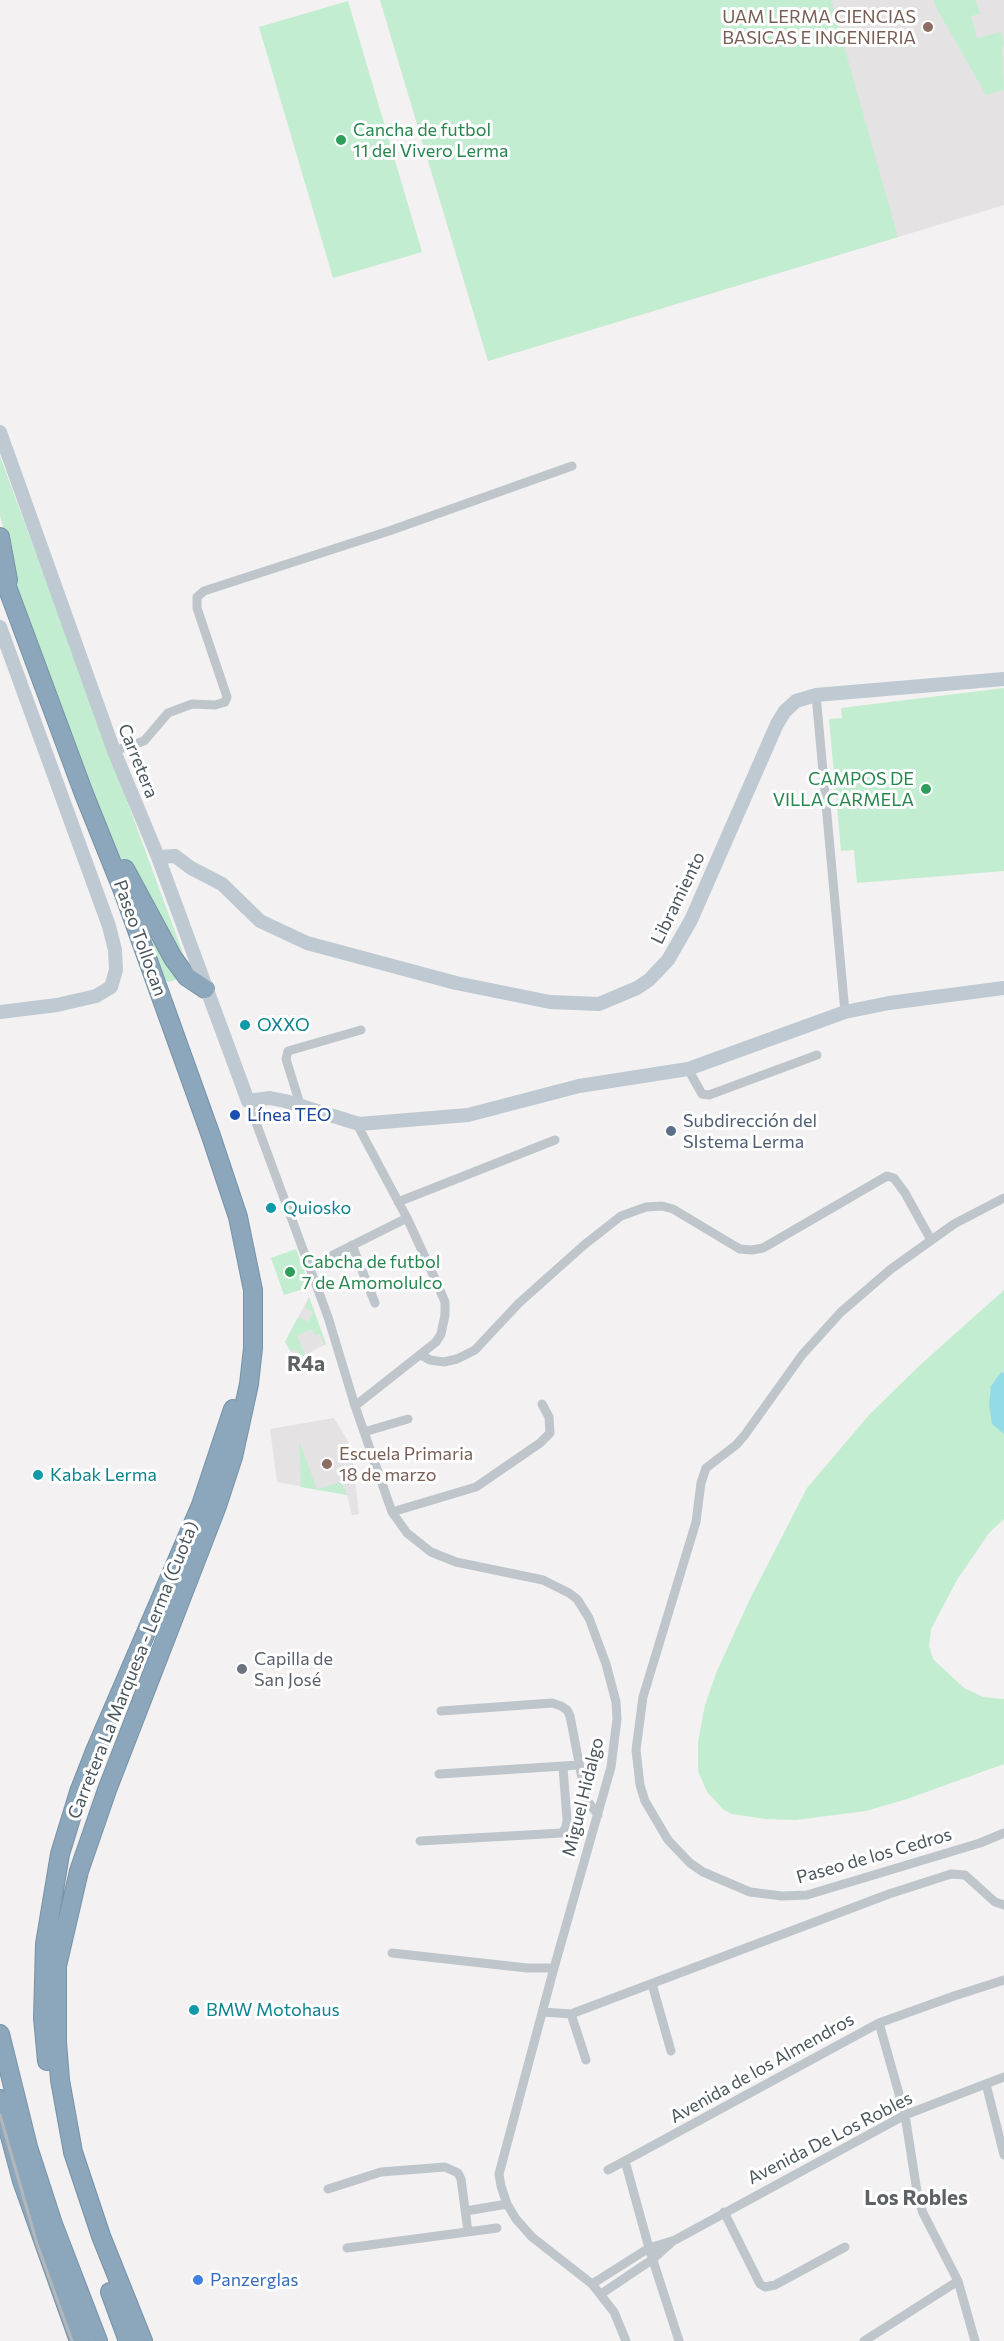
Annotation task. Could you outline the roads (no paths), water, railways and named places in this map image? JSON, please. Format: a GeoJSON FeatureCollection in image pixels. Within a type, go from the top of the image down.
{"type":"FeatureCollection","features":[{"type":"Feature","properties":{"kind":"highway"},"geometry":{"type":"LineString","coordinates":[[0,537],[11,597]]}},
{"type":"Feature","properties":{"kind":"highway","name":"Paseo Tollocan"},"geometry":{"type":"LineString","coordinates":[[0,568],[150,966],[238,1216],[251,1282],[254,1316],[249,1384],[233,1457],[217,1506],[107,1790],[79,1871],[57,1966],[57,2042],[60,2080],[73,2152],[101,2236],[143,2341]]}},
{"type":"Feature","properties":{"kind":"highway"},"geometry":{"type":"LineString","coordinates":[[84,794],[173,958],[187,976],[205,989]]}},
{"type":"Feature","properties":{"kind":"highway","name":"Carretera La Marquesa - Lerma (Cuota)"},"geometry":{"type":"LineString","coordinates":[[128,2341],[70,2183],[59,2139],[50,2088],[43,2018],[43,1980],[49,1910],[60,1854],[79,1792],[170,1581],[213,1473],[227,1429],[244,1349],[254,1316]]}},
{"type":"Feature","properties":{"kind":"highway"},"geometry":{"type":"LineString","coordinates":[[0,2034],[28,2147],[53,2223],[98,2341]]}},
{"type":"Feature","properties":{"kind":"highway"},"geometry":{"type":"LineString","coordinates":[[0,2099],[22,2181],[79,2341]]}},
{"type":"Feature","properties":{"kind":"main road","name":"Carretera"},"geometry":{"type":"LineString","coordinates":[[0,432],[114,751],[158,857],[248,1101]]}},
{"type":"Feature","properties":{"kind":"main road"},"geometry":{"type":"LineString","coordinates":[[0,627],[109,926],[115,951],[116,970],[111,987],[96,996],[57,1005],[0,1012]]}},
{"type":"Feature","properties":{"kind":"main road","name":"Libramiento"},"geometry":{"type":"LineString","coordinates":[[158,857],[175,856],[191,868],[222,884],[260,921],[307,943],[456,982],[540,1000],[599,1004],[637,988],[649,980],[668,960],[691,920],[777,724],[784,711],[796,701],[816,695],[1004,679]]}},
{"type":"Feature","properties":{"kind":"main road"},"geometry":{"type":"LineString","coordinates":[[248,1101],[270,1098],[300,1104],[359,1124],[468,1115],[579,1086],[688,1069],[845,1012],[889,1003],[1004,988]]}},
{"type":"Feature","properties":{"kind":"street"},"geometry":{"type":"LineString","coordinates":[[114,751],[144,741],[168,713],[192,704],[215,705],[225,702],[228,697],[197,608],[198,597],[204,591],[389,531],[572,466]]}},
{"type":"Feature","properties":{"kind":"street"},"geometry":{"type":"LineString","coordinates":[[816,695],[845,1012]]}},
{"type":"Feature","properties":{"kind":"street"},"geometry":{"type":"LineString","coordinates":[[300,1104],[286,1059],[288,1051],[361,1030]]}},
{"type":"Feature","properties":{"kind":"street"},"geometry":{"type":"LineString","coordinates":[[688,1069],[702,1094],[709,1095],[816,1054]]}},
{"type":"Feature","properties":{"kind":"street","name":"Miguel Hidalgo"},"geometry":{"type":"LineString","coordinates":[[248,1101],[328,1317],[355,1406],[392,1512],[407,1533],[431,1552],[456,1563],[543,1580],[560,1587],[577,1599],[598,1639],[616,1702],[615,1746],[499,2174],[507,2204],[516,2219],[531,2237],[592,2284],[614,2312],[626,2341]]}},
{"type":"Feature","properties":{"kind":"street"},"geometry":{"type":"LineString","coordinates":[[355,1406],[421,1355],[441,1335],[445,1302],[407,1218],[360,1130],[359,1124]]}},
{"type":"Feature","properties":{"kind":"street"},"geometry":{"type":"LineString","coordinates":[[398,1202],[555,1140]]}},
{"type":"Feature","properties":{"kind":"street"},"geometry":{"type":"LineString","coordinates":[[421,1355],[430,1360],[444,1362],[457,1359],[475,1350],[519,1302],[584,1245],[621,1216],[646,1207],[662,1206],[673,1209],[732,1245],[752,1250],[763,1248],[887,1176],[894,1178],[905,1193],[931,1240]]}},
{"type":"Feature","properties":{"kind":"street","name":"Paseo de los Cedros"},"geometry":{"type":"LineString","coordinates":[[1004,1198],[954,1224],[931,1240],[891,1269],[841,1312],[801,1355],[744,1436],[706,1468],[700,1483],[696,1522],[643,1697],[636,1750],[640,1785],[657,1825],[678,1851],[703,1872],[750,1892],[782,1896],[807,1895],[1004,1833]]}},
{"type":"Feature","properties":{"kind":"street"},"geometry":{"type":"LineString","coordinates":[[333,1255],[407,1218]]}},
{"type":"Feature","properties":{"kind":"street"},"geometry":{"type":"LineString","coordinates":[[352,1245],[375,1303]]}},
{"type":"Feature","properties":{"kind":"street"},"geometry":{"type":"LineString","coordinates":[[392,1512],[476,1487],[540,1443],[550,1433],[549,1417],[542,1404]]}},
{"type":"Feature","properties":{"kind":"street"},"geometry":{"type":"LineString","coordinates":[[364,1432],[408,1419]]}},
{"type":"Feature","properties":{"kind":"street"},"geometry":{"type":"LineString","coordinates":[[441,1711],[552,1703],[561,1706],[570,1716],[586,1799],[598,1815]]}},
{"type":"Feature","properties":{"kind":"street"},"geometry":{"type":"LineString","coordinates":[[440,1774],[579,1765]]}},
{"type":"Feature","properties":{"kind":"street"},"geometry":{"type":"LineString","coordinates":[[420,1841],[562,1833],[567,1820],[563,1767]]}},
{"type":"Feature","properties":{"kind":"street"},"geometry":{"type":"LineString","coordinates":[[543,2012],[571,2014],[889,1894],[951,1874],[965,1875],[995,1902],[1004,1905]]}},
{"type":"Feature","properties":{"kind":"street"},"geometry":{"type":"LineString","coordinates":[[392,1953],[527,1968],[554,1968]]}},
{"type":"Feature","properties":{"kind":"street"},"geometry":{"type":"LineString","coordinates":[[879,2023],[1004,1980]]}},
{"type":"Feature","properties":{"kind":"street"},"geometry":{"type":"LineString","coordinates":[[652,1984],[671,2051]]}},
{"type":"Feature","properties":{"kind":"street"},"geometry":{"type":"LineString","coordinates":[[571,2014],[586,2060]]}},
{"type":"Feature","properties":{"kind":"street","name":"Avenida de los Almendros"},"geometry":{"type":"LineString","coordinates":[[608,2170],[879,2023],[905,2115],[916,2188],[921,2206],[958,2281],[975,2341]]}},
{"type":"Feature","properties":{"kind":"street","name":"Avenida De Los Robles"},"geometry":{"type":"LineString","coordinates":[[601,2294],[653,2259],[675,2240],[724,2212],[905,2115],[1004,2077]]}},
{"type":"Feature","properties":{"kind":"street"},"geometry":{"type":"LineString","coordinates":[[986,2084],[1004,2155]]}},
{"type":"Feature","properties":{"kind":"street"},"geometry":{"type":"LineString","coordinates":[[625,2162],[649,2248],[679,2341]]}},
{"type":"Feature","properties":{"kind":"street"},"geometry":{"type":"LineString","coordinates":[[328,2189],[381,2172],[445,2167],[458,2173],[461,2179],[468,2232]]}},
{"type":"Feature","properties":{"kind":"street"},"geometry":{"type":"LineString","coordinates":[[466,2211],[507,2204]]}},
{"type":"Feature","properties":{"kind":"street"},"geometry":{"type":"LineString","coordinates":[[724,2212],[760,2284],[765,2287],[785,2280],[845,2247]]}},
{"type":"Feature","properties":{"kind":"street"},"geometry":{"type":"LineString","coordinates":[[347,2248],[497,2228]]}},
{"type":"Feature","properties":{"kind":"street","name":"Avenida De Los Robles"},"geometry":{"type":"LineString","coordinates":[[592,2284],[649,2248],[675,2240]]}},
{"type":"Feature","properties":{"kind":"street"},"geometry":{"type":"LineString","coordinates":[[864,2341],[875,2338],[958,2281]]}},
{"type":"Feature","properties":{"kind":"water"},"geometry":{"type":"Polygon","coordinates":[[[1001,1372],[1004,1373],[1004,1434],[992,1424],[989,1404],[991,1386],[1001,1372]]]}},
{"type":"Feature","properties":{"kind":"railway"},"geometry":{"type":"LineString","coordinates":[[0,2115],[37,2244],[72,2341]]}},
{"type":"Feature","properties":{"kind":"place","name":"UAM LERMA CIENCIAS BASICAS E INGENIERIA"},"geometry":{"type":"Point","coordinates":[928,27]}},
{"type":"Feature","properties":{"kind":"place","name":"Cancha de futbol 11 del Vivero Lerma"},"geometry":{"type":"Point","coordinates":[341,140]}},
{"type":"Feature","properties":{"kind":"place","name":"CAMPOS DE VILLA CARMELA"},"geometry":{"type":"Point","coordinates":[926,789]}},
{"type":"Feature","properties":{"kind":"place","name":"OXXO"},"geometry":{"type":"Point","coordinates":[245,1025]}},
{"type":"Feature","properties":{"kind":"place","name":"Línea TEO"},"geometry":{"type":"Point","coordinates":[235,1115]}},
{"type":"Feature","properties":{"kind":"place","name":"Subdirección del SIstema Lerma"},"geometry":{"type":"Point","coordinates":[671,1131]}},
{"type":"Feature","properties":{"kind":"place","name":"Quiosko"},"geometry":{"type":"Point","coordinates":[271,1208]}},
{"type":"Feature","properties":{"kind":"place","name":"Cabcha de futbol 7 de Amomolulco"},"geometry":{"type":"Point","coordinates":[290,1272]}},
{"type":"Feature","properties":{"kind":"place","name":"Escuela Primaria 18 de marzo"},"geometry":{"type":"Point","coordinates":[327,1464]}},
{"type":"Feature","properties":{"kind":"place","name":"Kabak Lerma"},"geometry":{"type":"Point","coordinates":[38,1475]}},
{"type":"Feature","properties":{"kind":"place","name":"Capilla de San José"},"geometry":{"type":"Point","coordinates":[242,1669]}},
{"type":"Feature","properties":{"kind":"place","name":"BMW Motohaus"},"geometry":{"type":"Point","coordinates":[194,2010]}},
{"type":"Feature","properties":{"kind":"place","name":"Panzerglas"},"geometry":{"type":"Point","coordinates":[198,2280]}},
{"type":"Feature","properties":{"kind":"district","name":"R4a"},"geometry":{"type":"Point","coordinates":[306,1364]}},
{"type":"Feature","properties":{"kind":"district","name":"Los Robles"},"geometry":{"type":"Point","coordinates":[916,2198]}}]}
